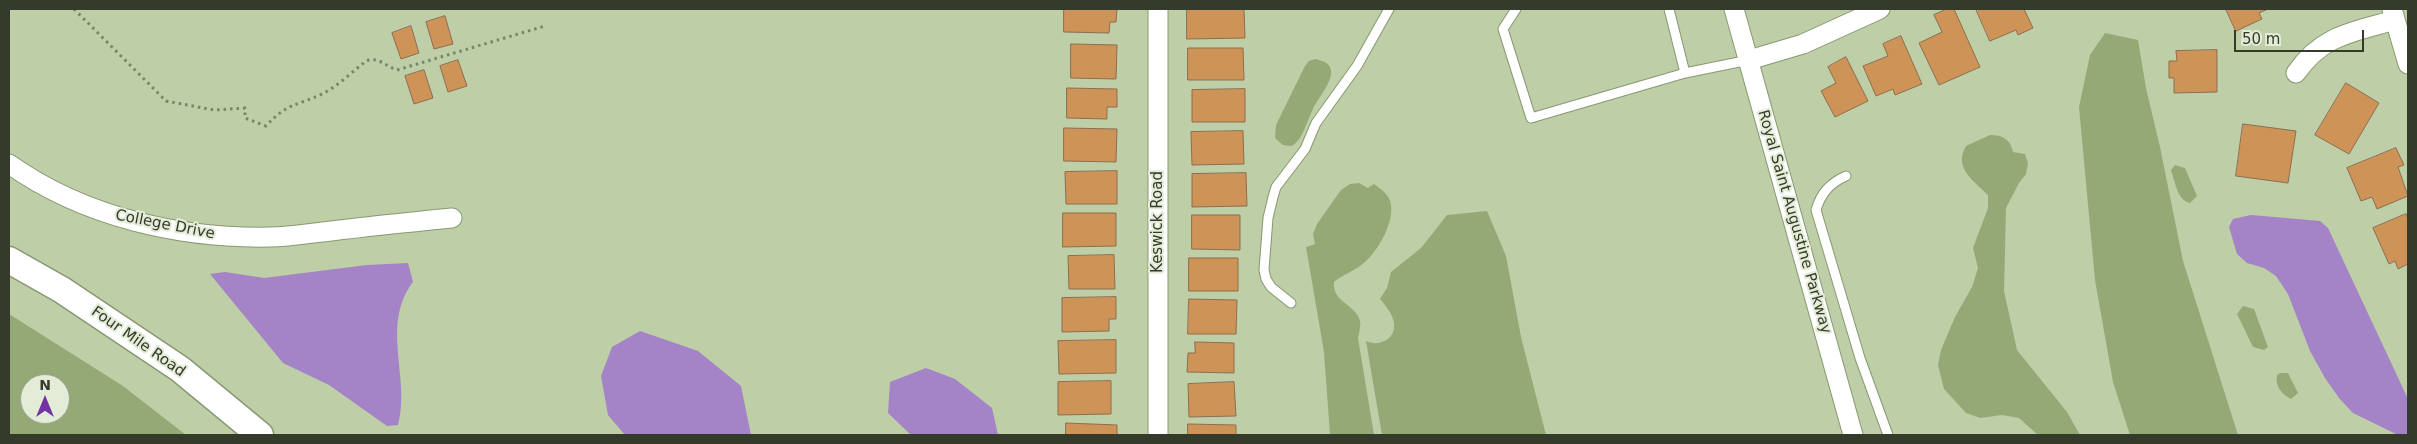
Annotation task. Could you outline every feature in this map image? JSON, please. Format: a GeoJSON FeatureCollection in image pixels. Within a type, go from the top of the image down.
{"type":"FeatureCollection","features":[{"type":"Feature","properties":{"kind":"main road","name":"Four Mile Road"},"geometry":{"type":"LineString","coordinates":[[9,260],[62,290],[180,369],[260,435]]}},
{"type":"Feature","properties":{"kind":"street","name":"Keswick Road"},"geometry":{"type":"LineString","coordinates":[[1158,9],[1158,435]]}},
{"type":"Feature","properties":{"kind":"street","name":"Royal Saint Augustine Parkway"},"geometry":{"type":"LineString","coordinates":[[1734,9],[1853,435]]}},
{"type":"Feature","properties":{"kind":"street"},"geometry":{"type":"LineString","coordinates":[[1748,60],[1803,44],[1880,9]]}},
{"type":"Feature","properties":{"kind":"street"},"geometry":{"type":"LineString","coordinates":[[2296,73],[2305,59],[2318,47],[2334,38],[2393,14],[2408,64]]}},
{"type":"Feature","properties":{"kind":"street","name":"College Drive"},"geometry":{"type":"LineString","coordinates":[[9,164],[26,176],[84,206],[168,229],[217,236],[272,237],[452,218]]}},
{"type":"Feature","properties":{"kind":"lane"},"geometry":{"type":"LineString","coordinates":[[1291,303],[1271,287],[1266,279],[1265,250],[1268,218],[1276,187],[1305,149],[1316,123],[1357,66],[1389,9]]}},
{"type":"Feature","properties":{"kind":"lane"},"geometry":{"type":"LineString","coordinates":[[1516,9],[1503,29],[1531,118],[1685,73],[1748,60]]}},
{"type":"Feature","properties":{"kind":"lane"},"geometry":{"type":"LineString","coordinates":[[1669,9],[1685,73]]}},
{"type":"Feature","properties":{"kind":"lane"},"geometry":{"type":"LineString","coordinates":[[1846,176],[1831,184],[1824,192],[1816,210],[1860,358],[1888,435]]}},
{"type":"Feature","properties":{"kind":"path"},"geometry":{"type":"LineString","coordinates":[[74,9],[166,101],[214,110],[245,108],[245,118],[266,126],[284,108],[322,94],[371,59],[380,61],[397,70],[545,26]]}},
{"type":"Feature","properties":{"kind":"green space"},"geometry":{"type":"Polygon","coordinates":[[[2105,33],[2138,40],[2146,88],[2183,261],[2238,435],[2130,435],[2113,382],[2095,280],[2079,107],[2090,55],[2105,33]]]}},
{"type":"Feature","properties":{"kind":"green space"},"geometry":{"type":"Polygon","coordinates":[[[1315,59],[1325,62],[1330,67],[1329,81],[1313,109],[1299,140],[1291,146],[1283,145],[1275,138],[1276,125],[1305,66],[1309,61],[1315,59]]]}},
{"type":"Feature","properties":{"kind":"green space"},"geometry":{"type":"Polygon","coordinates":[[[1990,135],[1999,136],[2008,141],[2013,152],[2025,154],[2028,163],[2026,174],[2006,208],[2004,291],[2017,350],[2067,412],[2080,435],[2038,435],[2019,418],[2002,415],[1980,418],[1966,413],[1944,389],[1938,365],[1941,350],[1955,317],[1972,287],[1978,268],[1973,248],[1988,208],[1988,195],[1967,174],[1962,161],[1963,154],[1966,146],[1990,135]]]}},
{"type":"Feature","properties":{"kind":"green space"},"geometry":{"type":"Polygon","coordinates":[[[2175,165],[2185,168],[2197,196],[2190,203],[2182,198],[2177,190],[2171,170],[2175,165]]]}},
{"type":"Feature","properties":{"kind":"green space"},"geometry":{"type":"Polygon","coordinates":[[[1359,183],[1368,188],[1374,184],[1383,191],[1391,205],[1390,221],[1383,238],[1372,255],[1360,266],[1334,282],[1334,289],[1340,299],[1358,315],[1360,321],[1358,338],[1374,435],[1330,435],[1324,352],[1306,247],[1315,244],[1313,234],[1317,224],[1341,190],[1350,184],[1359,183]]]}},
{"type":"Feature","properties":{"kind":"green space"},"geometry":{"type":"Polygon","coordinates":[[[1487,211],[1506,256],[1521,337],[1546,435],[1382,435],[1366,341],[1372,343],[1383,342],[1391,336],[1393,331],[1392,316],[1380,299],[1387,288],[1391,272],[1421,248],[1447,215],[1487,211]]]}},
{"type":"Feature","properties":{"kind":"green space"},"geometry":{"type":"Polygon","coordinates":[[[2243,306],[2254,309],[2268,347],[2264,350],[2253,347],[2237,314],[2243,306]]]}},
{"type":"Feature","properties":{"kind":"green space"},"geometry":{"type":"Polygon","coordinates":[[[9,314],[123,386],[186,435],[9,435],[9,314]]]}},
{"type":"Feature","properties":{"kind":"green space"},"geometry":{"type":"Polygon","coordinates":[[[2288,373],[2298,393],[2291,399],[2284,395],[2278,386],[2277,375],[2288,373]]]}},
{"type":"Feature","properties":{"kind":"shaded area"},"geometry":{"type":"Polygon","coordinates":[[[2251,215],[2320,221],[2328,228],[2408,399],[2408,435],[2398,435],[2353,413],[2339,398],[2310,351],[2288,294],[2276,276],[2264,268],[2247,263],[2237,254],[2229,227],[2233,219],[2251,215]]]}},
{"type":"Feature","properties":{"kind":"shaded area"},"geometry":{"type":"Polygon","coordinates":[[[408,263],[413,282],[403,299],[397,334],[401,407],[398,425],[387,426],[329,385],[283,363],[210,274],[225,272],[264,278],[367,265],[408,263]]]}},
{"type":"Feature","properties":{"kind":"shaded area"},"geometry":{"type":"Polygon","coordinates":[[[640,331],[698,351],[741,386],[751,435],[625,435],[608,415],[601,376],[612,347],[640,331]]]}},
{"type":"Feature","properties":{"kind":"shaded area"},"geometry":{"type":"Polygon","coordinates":[[[926,368],[955,379],[992,408],[998,435],[911,435],[888,413],[890,382],[926,368]]]}},
{"type":"Feature","properties":{"kind":"building"},"geometry":{"type":"Polygon","coordinates":[[[1064,9],[1117,9],[1116,22],[1110,22],[1109,33],[1064,32],[1064,9]]]}},
{"type":"Feature","properties":{"kind":"building"},"geometry":{"type":"Polygon","coordinates":[[[1187,9],[1244,9],[1245,38],[1187,39],[1187,9]]]}},
{"type":"Feature","properties":{"kind":"building"},"geometry":{"type":"Polygon","coordinates":[[[1947,9],[1954,9],[1980,67],[1939,85],[1919,43],[1942,32],[1934,15],[1947,9]]]}},
{"type":"Feature","properties":{"kind":"building"},"geometry":{"type":"Polygon","coordinates":[[[1976,9],[2024,9],[2033,28],[2018,35],[2016,30],[1990,41],[1976,9]]]}},
{"type":"Feature","properties":{"kind":"building"},"geometry":{"type":"Polygon","coordinates":[[[2226,9],[2268,9],[2259,13],[2262,19],[2236,31],[2226,9]]]}},
{"type":"Feature","properties":{"kind":"building"},"geometry":{"type":"Polygon","coordinates":[[[445,16],[453,44],[434,49],[426,22],[445,16]]]}},
{"type":"Feature","properties":{"kind":"building"},"geometry":{"type":"Polygon","coordinates":[[[411,26],[419,53],[401,59],[392,33],[411,26]]]}},
{"type":"Feature","properties":{"kind":"building"},"geometry":{"type":"Polygon","coordinates":[[[1901,36],[1922,84],[1895,95],[1893,89],[1876,96],[1863,66],[1888,56],[1883,44],[1901,36]]]}},
{"type":"Feature","properties":{"kind":"building"},"geometry":{"type":"Polygon","coordinates":[[[1071,44],[1117,45],[1116,79],[1071,78],[1071,44]]]}},
{"type":"Feature","properties":{"kind":"building"},"geometry":{"type":"Polygon","coordinates":[[[1188,48],[1243,48],[1244,80],[1188,80],[1188,48]]]}},
{"type":"Feature","properties":{"kind":"building"},"geometry":{"type":"Polygon","coordinates":[[[2217,50],[2217,92],[2174,93],[2174,78],[2169,78],[2169,61],[2177,61],[2176,51],[2217,50]]]}},
{"type":"Feature","properties":{"kind":"building"},"geometry":{"type":"Polygon","coordinates":[[[1846,57],[1868,101],[1835,117],[1821,91],[1836,83],[1828,67],[1846,57]]]}},
{"type":"Feature","properties":{"kind":"building"},"geometry":{"type":"Polygon","coordinates":[[[458,60],[467,86],[448,92],[440,66],[458,60]]]}},
{"type":"Feature","properties":{"kind":"building"},"geometry":{"type":"Polygon","coordinates":[[[424,70],[433,98],[414,104],[405,76],[424,70]]]}},
{"type":"Feature","properties":{"kind":"building"},"geometry":{"type":"Polygon","coordinates":[[[2346,83],[2379,103],[2349,154],[2315,135],[2346,83]]]}},
{"type":"Feature","properties":{"kind":"building"},"geometry":{"type":"Polygon","coordinates":[[[1067,88],[1117,89],[1117,107],[1107,107],[1107,119],[1067,118],[1067,88]]]}},
{"type":"Feature","properties":{"kind":"building"},"geometry":{"type":"Polygon","coordinates":[[[1245,89],[1245,122],[1192,122],[1192,90],[1245,89]]]}},
{"type":"Feature","properties":{"kind":"building"},"geometry":{"type":"Polygon","coordinates":[[[2243,124],[2296,131],[2288,183],[2236,176],[2243,124]]]}},
{"type":"Feature","properties":{"kind":"building"},"geometry":{"type":"Polygon","coordinates":[[[1064,128],[1117,129],[1116,162],[1064,161],[1064,128]]]}},
{"type":"Feature","properties":{"kind":"building"},"geometry":{"type":"Polygon","coordinates":[[[1243,131],[1244,164],[1192,165],[1191,132],[1243,131]]]}},
{"type":"Feature","properties":{"kind":"building"},"geometry":{"type":"Polygon","coordinates":[[[2396,148],[2404,165],[2398,167],[2408,196],[2377,209],[2372,197],[2361,201],[2347,168],[2396,148]]]}},
{"type":"Feature","properties":{"kind":"building"},"geometry":{"type":"Polygon","coordinates":[[[1117,171],[1117,204],[1066,204],[1065,172],[1117,171]]]}},
{"type":"Feature","properties":{"kind":"building"},"geometry":{"type":"Polygon","coordinates":[[[1246,173],[1247,206],[1192,207],[1192,174],[1246,173]]]}},
{"type":"Feature","properties":{"kind":"building"},"geometry":{"type":"Polygon","coordinates":[[[1063,213],[1116,213],[1116,246],[1063,247],[1063,213]]]}},
{"type":"Feature","properties":{"kind":"building"},"geometry":{"type":"Polygon","coordinates":[[[2406,214],[2408,219],[2408,264],[2398,269],[2395,261],[2389,264],[2373,228],[2406,214]]]}},
{"type":"Feature","properties":{"kind":"building"},"geometry":{"type":"Polygon","coordinates":[[[1192,215],[1240,215],[1240,250],[1192,249],[1192,215]]]}},
{"type":"Feature","properties":{"kind":"building"},"geometry":{"type":"Polygon","coordinates":[[[1114,255],[1115,289],[1069,289],[1068,256],[1114,255]]]}},
{"type":"Feature","properties":{"kind":"building"},"geometry":{"type":"Polygon","coordinates":[[[1189,258],[1238,258],[1238,291],[1189,291],[1189,258]]]}},
{"type":"Feature","properties":{"kind":"building"},"geometry":{"type":"Polygon","coordinates":[[[1116,297],[1116,319],[1109,319],[1109,331],[1062,332],[1062,298],[1116,297]]]}},
{"type":"Feature","properties":{"kind":"building"},"geometry":{"type":"Polygon","coordinates":[[[1189,299],[1237,300],[1236,334],[1188,334],[1189,299]]]}},
{"type":"Feature","properties":{"kind":"building"},"geometry":{"type":"Polygon","coordinates":[[[1116,340],[1116,373],[1059,374],[1058,341],[1116,340]]]}},
{"type":"Feature","properties":{"kind":"building"},"geometry":{"type":"Polygon","coordinates":[[[1195,342],[1234,343],[1234,373],[1187,372],[1188,353],[1195,353],[1195,342]]]}},
{"type":"Feature","properties":{"kind":"building"},"geometry":{"type":"Polygon","coordinates":[[[1111,381],[1111,414],[1058,415],[1058,382],[1111,381]]]}},
{"type":"Feature","properties":{"kind":"building"},"geometry":{"type":"Polygon","coordinates":[[[1234,382],[1236,416],[1189,417],[1188,384],[1234,382]]]}},
{"type":"Feature","properties":{"kind":"building"},"geometry":{"type":"Polygon","coordinates":[[[1066,423],[1117,425],[1117,435],[1066,435],[1066,423]]]}},
{"type":"Feature","properties":{"kind":"building"},"geometry":{"type":"Polygon","coordinates":[[[1188,424],[1236,425],[1236,435],[1188,435],[1188,424]]]}}]}
